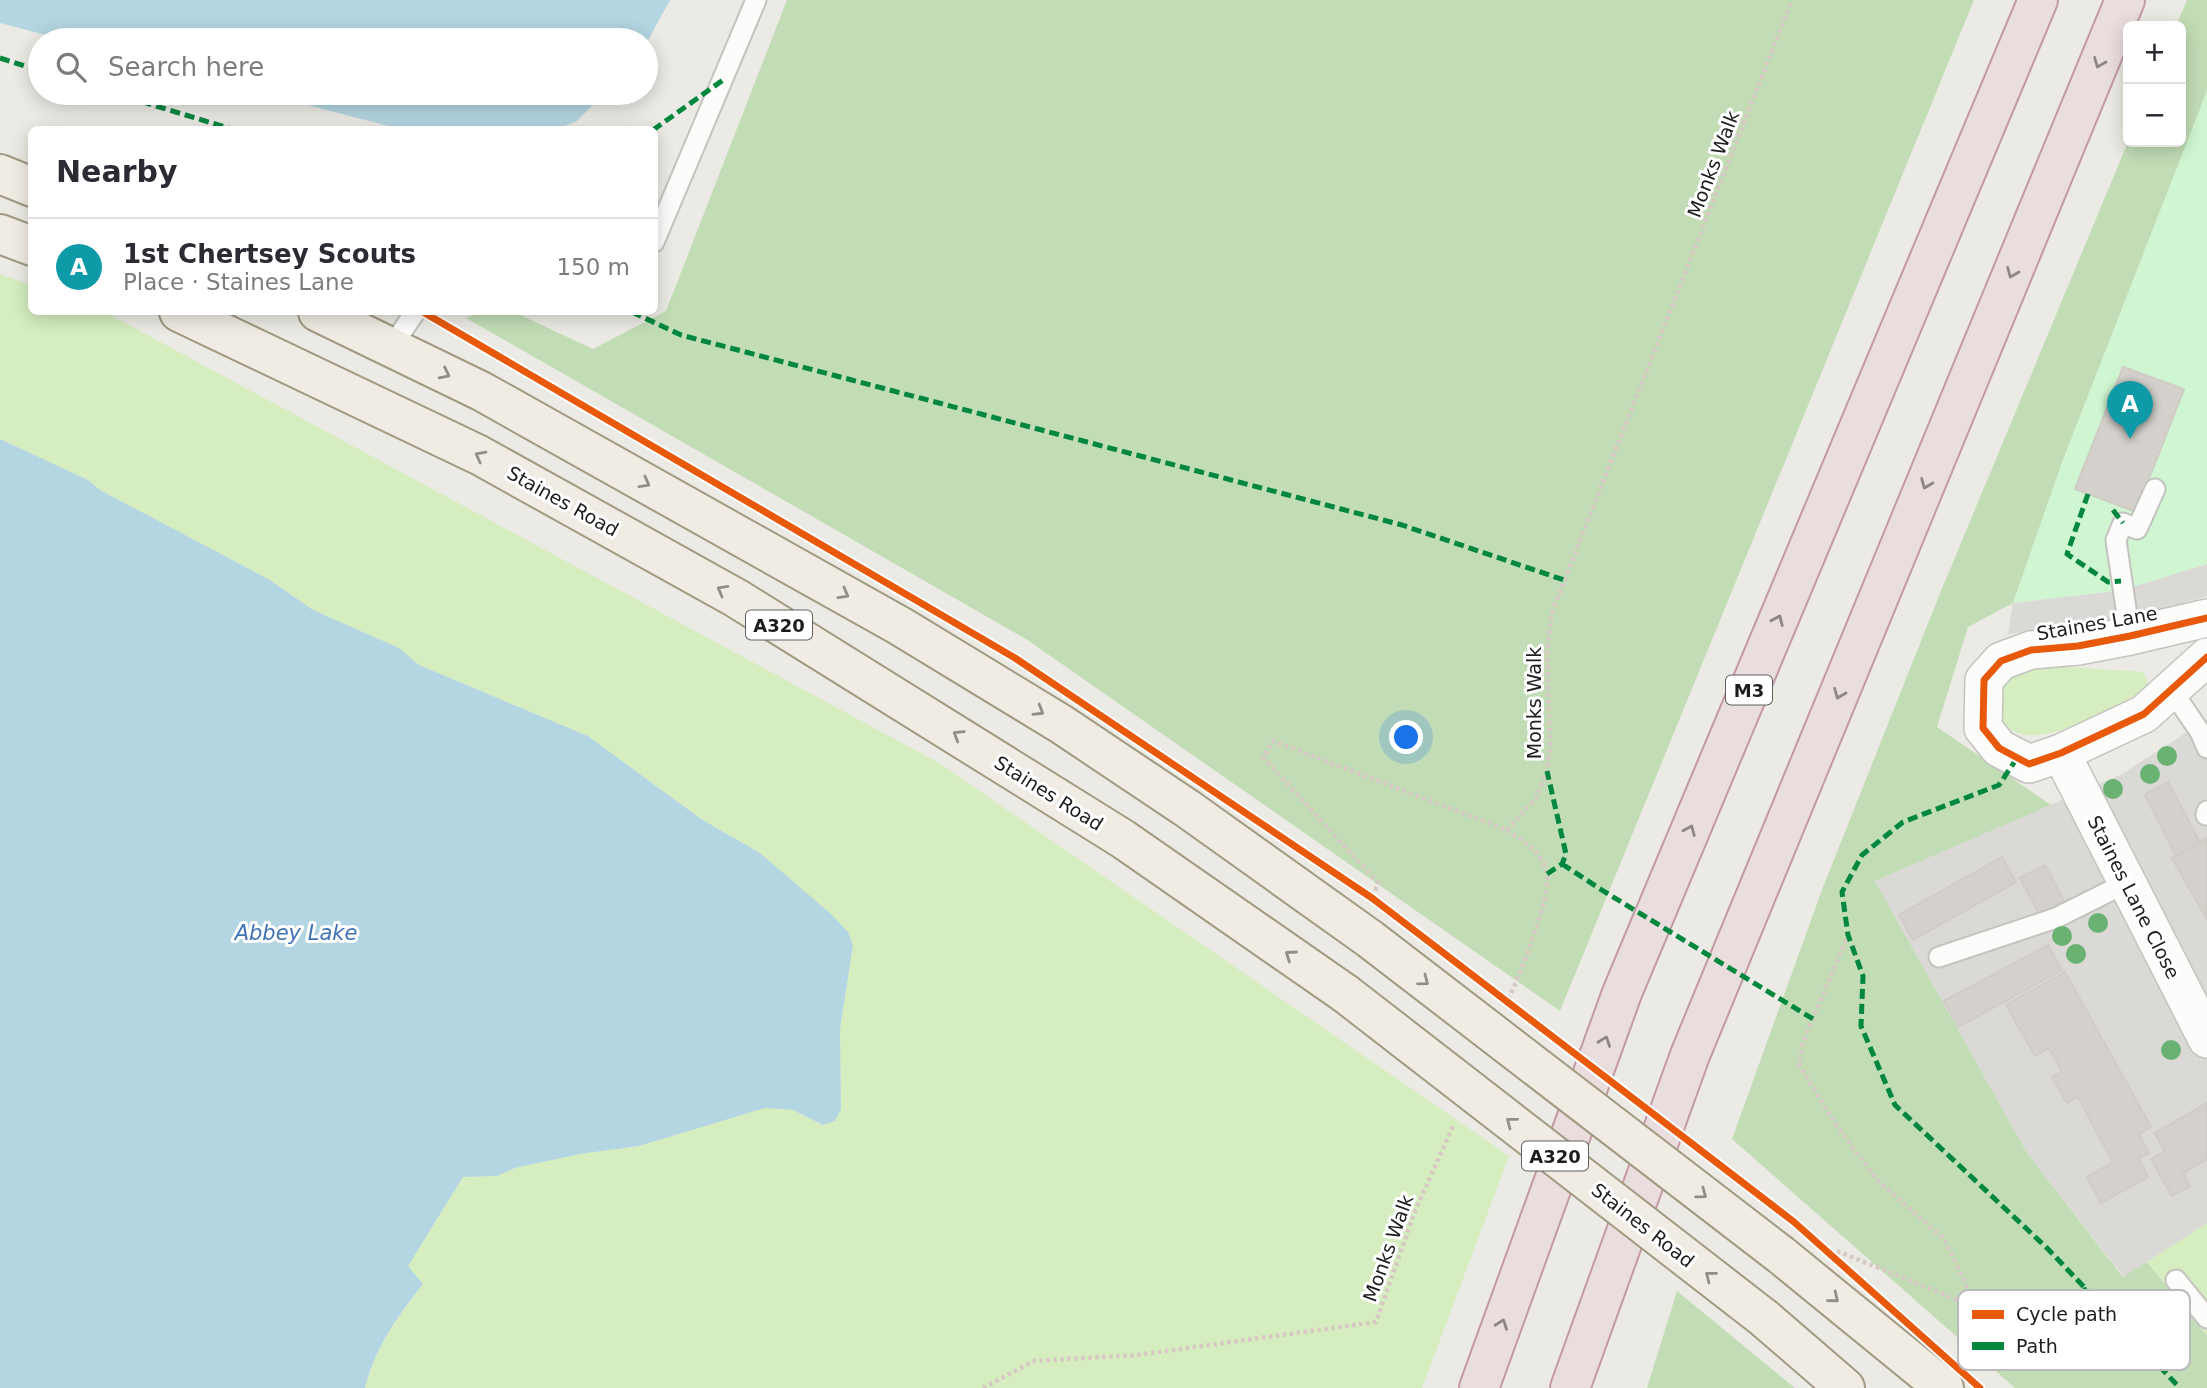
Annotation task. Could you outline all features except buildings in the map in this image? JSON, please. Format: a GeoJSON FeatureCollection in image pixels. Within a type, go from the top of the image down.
{"type":"FeatureCollection","features":[{"type":"Feature","properties":{"kind":"highway","name":"M3"},"geometry":{"type":"LineString","coordinates":[[1479,1388],[1622,993],[2038,0]]}},
{"type":"Feature","properties":{"kind":"highway"},"geometry":{"type":"LineString","coordinates":[[1570,1388],[1690,1055],[2125,0]]}},
{"type":"Feature","properties":{"kind":"main road"},"geometry":{"type":"LineString","coordinates":[[0,174],[28,185]]}},
{"type":"Feature","properties":{"kind":"main road"},"geometry":{"type":"LineString","coordinates":[[0,233],[28,244]]}},
{"type":"Feature","properties":{"kind":"main road","name":"Staines Road"},"geometry":{"type":"LineString","coordinates":[[186,315],[479,455],[736,598],[1122,839],[1346,995],[1764,1318],[1845,1388]]}},
{"type":"Feature","properties":{"kind":"main road","name":"A320"},"geometry":{"type":"LineString","coordinates":[[324,315],[481,391],[900,626],[1061,724],[1188,809],[1370,939],[1781,1255],[1944,1388]]}},
{"type":"Feature","properties":{"kind":"street","name":"Staines Lane"},"geometry":{"type":"LineString","coordinates":[[2207,618],[2078,646],[2031,650],[2001,661],[1984,680],[1983,728],[1999,748],[2029,764],[2061,753],[2144,714],[2207,657]]}},
{"type":"Feature","properties":{"kind":"street","name":"Staines Lane Close"},"geometry":{"type":"LineString","coordinates":[[2061,753],[2207,1039]]}},
{"type":"Feature","properties":{"kind":"lane"},"geometry":{"type":"LineString","coordinates":[[658,233],[756,0]]}},
{"type":"Feature","properties":{"kind":"lane"},"geometry":{"type":"LineString","coordinates":[[391,348],[413,315]]}},
{"type":"Feature","properties":{"kind":"lane"},"geometry":{"type":"LineString","coordinates":[[2130,636],[2116,540],[2123,523],[2137,529],[2155,489]]}},
{"type":"Feature","properties":{"kind":"lane"},"geometry":{"type":"LineString","coordinates":[[2171,689],[2200,732],[2207,748]]}},
{"type":"Feature","properties":{"kind":"lane"},"geometry":{"type":"LineString","coordinates":[[1939,957],[2056,918],[2126,883]]}},
{"type":"Feature","properties":{"kind":"lane"},"geometry":{"type":"LineString","coordinates":[[2176,1280],[2184,1290]]}},
{"type":"Feature","properties":{"kind":"lane"},"geometry":{"type":"LineString","coordinates":[[2190,1297],[2207,1318]]}},
{"type":"Feature","properties":{"kind":"path"},"geometry":{"type":"LineString","coordinates":[[1372,898],[1378,883],[1263,757],[1273,741],[1507,830],[1534,849],[1547,874],[1545,897],[1504,1010]]}},
{"type":"Feature","properties":{"kind":"path"},"geometry":{"type":"LineString","coordinates":[[1848,934],[1803,1042],[1799,1064],[1833,1122],[1876,1179],[1944,1239],[1967,1290]]}},
{"type":"Feature","properties":{"kind":"path"},"geometry":{"type":"LineString","coordinates":[[1829,1247],[1958,1300]]}},
{"type":"Feature","properties":{"kind":"shaded area"},"geometry":{"type":"Polygon","coordinates":[[[2207,564],[2207,596],[2127,619],[2008,634],[2013,603],[2122,590],[2207,564]]]}},
{"type":"Feature","properties":{"kind":"shaded area"},"geometry":{"type":"Polygon","coordinates":[[[2207,719],[2207,1223],[2124,1277],[2027,1153],[1875,881],[2122,774],[2207,719]]]}},
{"type":"Feature","properties":{"kind":"green space"},"geometry":{"type":"Polygon","coordinates":[[[787,0],[1974,0],[1560,1011],[1026,639],[466,318],[474,315],[520,315],[593,349],[666,311],[787,0]]]}},
{"type":"Feature","properties":{"kind":"green space"},"geometry":{"type":"Polygon","coordinates":[[[2187,0],[2207,0],[2207,91],[2186,145],[2186,21],[2178,21],[2187,0]]]}},
{"type":"Feature","properties":{"kind":"green space"},"geometry":{"type":"Polygon","coordinates":[[[2207,91],[2207,564],[2122,590],[2013,603],[2063,460],[2207,91]]]}},
{"type":"Feature","properties":{"kind":"green space"},"geometry":{"type":"Polygon","coordinates":[[[2126,147],[2185,147],[2063,460],[2013,603],[1968,627],[1937,727],[2051,805],[1875,881],[2027,1153],[2123,1277],[2147,1262],[2170,1290],[1958,1290],[1958,1338],[1732,1139],[1823,887],[1941,591],[2126,147]]]}},
{"type":"Feature","properties":{"kind":"green space"},"geometry":{"type":"Polygon","coordinates":[[[0,274],[28,284],[28,315],[111,315],[939,763],[1509,1156],[1422,1388],[365,1388],[381,1346],[423,1284],[408,1266],[463,1177],[497,1176],[515,1168],[580,1154],[639,1146],[765,1108],[793,1110],[823,1125],[841,1109],[840,1029],[853,945],[760,853],[701,819],[588,736],[419,665],[399,648],[313,610],[270,580],[100,490],[88,480],[0,439],[0,274]]]}},
{"type":"Feature","properties":{"kind":"green space"},"geometry":{"type":"Polygon","coordinates":[[[2025,664],[2144,672],[2149,688],[2075,725],[2034,735],[2017,733],[2002,720],[1996,697],[2005,678],[2025,664]]]}},
{"type":"Feature","properties":{"kind":"green space"},"geometry":{"type":"Polygon","coordinates":[[[2207,1223],[2207,1336],[2190,1315],[2190,1290],[2170,1290],[2147,1262],[2207,1223]]]}},
{"type":"Feature","properties":{"kind":"green space"},"geometry":{"type":"Polygon","coordinates":[[[1677,1291],[1795,1388],[1647,1388],[1677,1291]]]}},
{"type":"Feature","properties":{"kind":"green space"},"geometry":{"type":"Polygon","coordinates":[[[2190,1315],[2207,1336],[2207,1388],[2015,1388],[1995,1370],[2190,1370],[2190,1315]]]}},
{"type":"Feature","properties":{"kind":"water"},"geometry":{"type":"Polygon","coordinates":[[[0,0],[670,0],[655,28],[28,28],[28,30],[0,23],[0,0]]]}},
{"type":"Feature","properties":{"kind":"water"},"geometry":{"type":"Polygon","coordinates":[[[307,105],[592,105],[577,121],[564,126],[388,126],[307,105]]]}},
{"type":"Feature","properties":{"kind":"water","name":"Abbey Lake"},"geometry":{"type":"Polygon","coordinates":[[[0,439],[88,480],[100,490],[270,580],[313,610],[399,648],[419,665],[588,736],[701,819],[760,853],[831,914],[848,932],[853,945],[840,1029],[841,1109],[835,1121],[823,1125],[793,1110],[765,1108],[639,1146],[580,1154],[515,1168],[497,1176],[463,1177],[408,1266],[423,1284],[396,1320],[381,1346],[365,1388],[0,1388],[0,439]]]}},
{"type":"Feature","properties":{"kind":"marked path"},"geometry":{"type":"LineString","coordinates":[[0,58],[28,67]]}},
{"type":"Feature","properties":{"kind":"marked path"},"geometry":{"type":"LineString","coordinates":[[658,126],[723,80]]}},
{"type":"Feature","properties":{"kind":"marked path"},"geometry":{"type":"LineString","coordinates":[[153,105],[222,126]]}},
{"type":"Feature","properties":{"kind":"marked path"},"geometry":{"type":"LineString","coordinates":[[638,315],[681,335],[1402,525],[1564,580]]}},
{"type":"Feature","properties":{"kind":"marked path"},"geometry":{"type":"LineString","coordinates":[[2088,494],[2067,554],[2108,582],[2121,581]]}},
{"type":"Feature","properties":{"kind":"marked path"},"geometry":{"type":"LineString","coordinates":[[2113,510],[2123,523]]}},
{"type":"Feature","properties":{"kind":"marked path"},"geometry":{"type":"LineString","coordinates":[[2017,758],[1999,785],[1903,822],[1862,855],[1842,892],[1848,935],[1863,976],[1861,1026],[1895,1105],[2047,1248],[2087,1290]]}},
{"type":"Feature","properties":{"kind":"marked path"},"geometry":{"type":"LineString","coordinates":[[1547,771],[1566,854],[1562,864],[1547,874]]}},
{"type":"Feature","properties":{"kind":"marked path"},"geometry":{"type":"LineString","coordinates":[[1562,864],[1813,1019]]}},
{"type":"Feature","properties":{"kind":"marked path"},"geometry":{"type":"LineString","coordinates":[[2163,1370],[2180,1388]]}},
{"type":"Feature","properties":{"kind":"cycle path"},"geometry":{"type":"LineString","coordinates":[[428,315],[1015,658],[1372,898],[1794,1222],[1958,1368]]}},
{"type":"Feature","properties":{"kind":"cycle path"},"geometry":{"type":"LineString","coordinates":[[2207,618],[2078,646],[2031,650],[2001,661],[1984,680],[1983,728],[1999,748],[2029,764],[2061,753],[2144,714],[2207,657]]}},
{"type":"Feature","properties":{"kind":"cycle path"},"geometry":{"type":"LineString","coordinates":[[1960,1370],[1980,1388]]}},
{"type":"Feature","properties":{"kind":"place","name":"1st Chertsey Scouts"},"geometry":{"type":"Point","coordinates":[2130,439]}}]}
